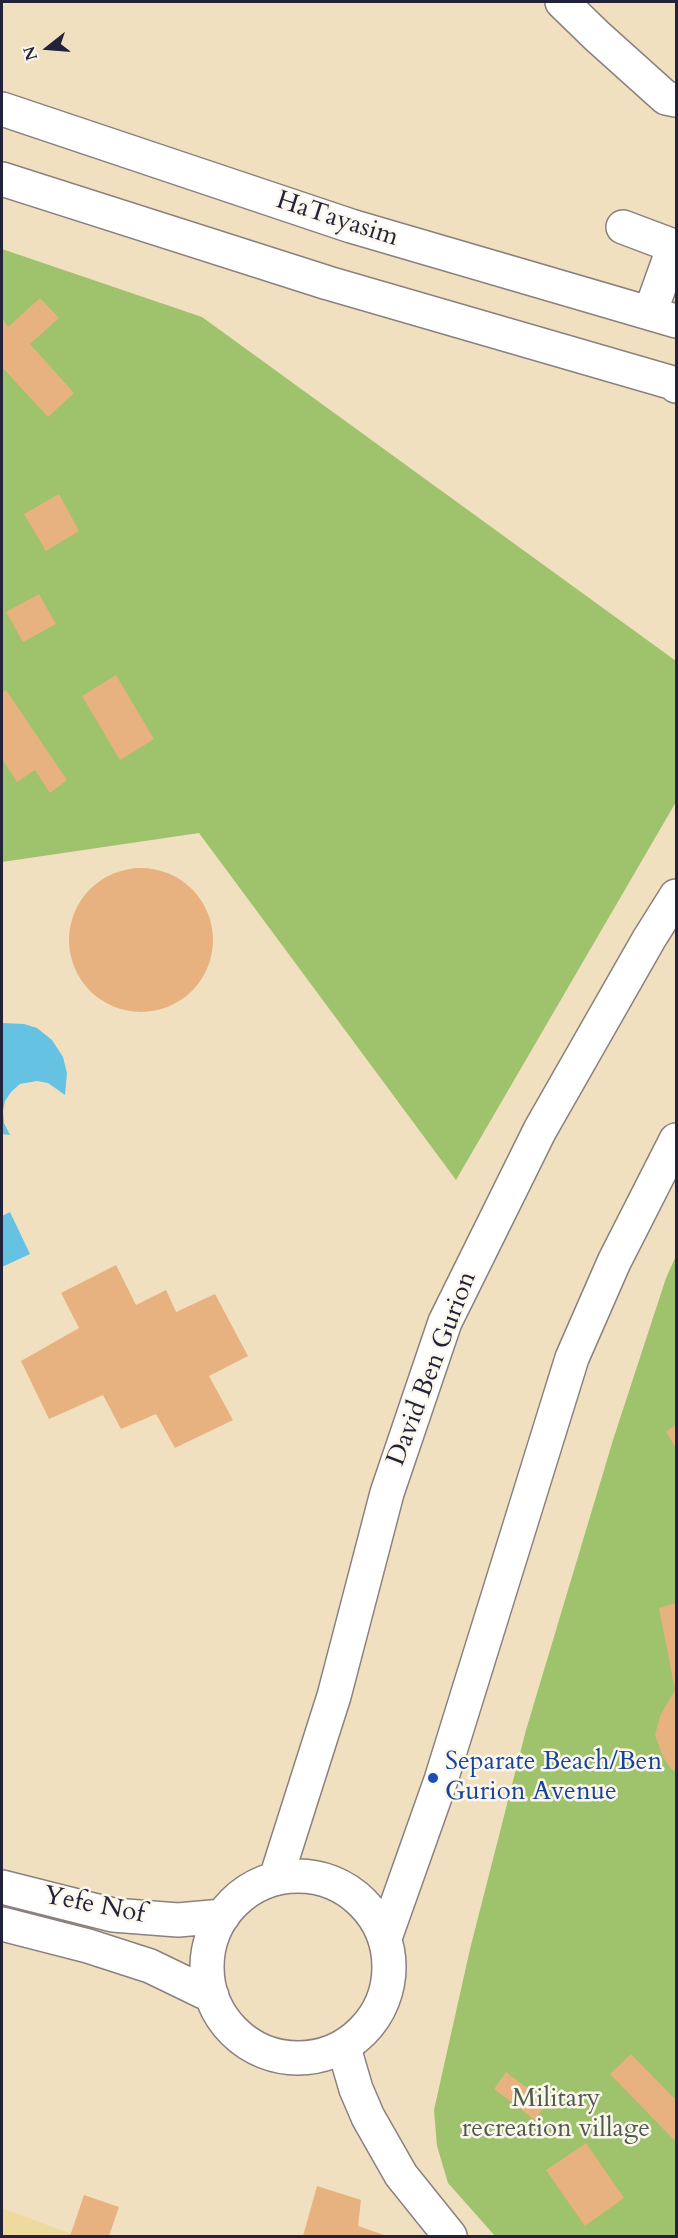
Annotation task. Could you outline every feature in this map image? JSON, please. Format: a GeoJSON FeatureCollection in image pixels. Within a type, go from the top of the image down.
{"type":"FeatureCollection","features":[{"type":"Feature","properties":{"kind":"main road"},"geometry":{"type":"LineString","coordinates":[[562,2],[666,98],[676,100]]}},
{"type":"Feature","properties":{"kind":"main road","name":"HaTayasim"},"geometry":{"type":"LineString","coordinates":[[2,109],[351,226],[663,317]]}},
{"type":"Feature","properties":{"kind":"main road"},"geometry":{"type":"LineString","coordinates":[[2,179],[328,283],[673,383],[676,386]]}},
{"type":"Feature","properties":{"kind":"main road"},"geometry":{"type":"LineString","coordinates":[[623,227],[675,247],[663,317]]}},
{"type":"Feature","properties":{"kind":"main road","name":"David Ben Gurion"},"geometry":{"type":"LineString","coordinates":[[276,1878],[334,1696],[387,1493],[445,1322],[540,1130],[676,896]]}},
{"type":"Feature","properties":{"kind":"main road"},"geometry":{"type":"LineString","coordinates":[[385,1938],[441,1780],[572,1358],[614,1262],[676,1140]]}},
{"type":"Feature","properties":{"kind":"main road"},"geometry":{"type":"LineString","coordinates":[[303,1876],[330,1881],[354,1894],[373,1914],[385,1938],[389,1965],[386,1992],[375,2016],[344,2048],[309,2057],[288,2057],[268,2053],[234,2031],[221,2014],[212,1996],[208,1976],[208,1955],[211,1941],[222,1916],[237,1899],[255,1886],[276,1878],[303,1876]]}},
{"type":"Feature","properties":{"kind":"main road","name":"Yefe Nof"},"geometry":{"type":"LineString","coordinates":[[2,1887],[113,1915],[177,1920],[222,1916]]}},
{"type":"Feature","properties":{"kind":"main road","name":"Yefe Nof"},"geometry":{"type":"LineString","coordinates":[[2,1924],[88,1946],[150,1966],[212,1996]]}},
{"type":"Feature","properties":{"kind":"main road"},"geometry":{"type":"LineString","coordinates":[[344,2048],[356,2089],[368,2117],[401,2175],[450,2236]]}},
{"type":"Feature","properties":{"kind":"green space"},"geometry":{"type":"Polygon","coordinates":[[[2,249],[202,317],[676,661],[676,802],[456,1180],[199,833],[2,862],[2,249]]]}},
{"type":"Feature","properties":{"kind":"green space","name":"Military recreation village"},"geometry":{"type":"Polygon","coordinates":[[[676,1256],[676,2236],[495,2236],[448,2183],[437,2146],[434,2110],[470,1949],[526,1730],[613,1440],[666,1278],[676,1256]]]}},
{"type":"Feature","properties":{"kind":"sand"},"geometry":{"type":"Polygon","coordinates":[[[2,2208],[77,2236],[2,2236],[2,2208]]]}},
{"type":"Feature","properties":{"kind":"water"},"geometry":{"type":"Polygon","coordinates":[[[2,1023],[24,1024],[37,1028],[52,1040],[63,1057],[67,1073],[65,1095],[48,1083],[37,1081],[20,1084],[11,1092],[5,1101],[3,1111],[4,1123],[10,1135],[2,1134],[2,1023]]]}},
{"type":"Feature","properties":{"kind":"water"},"geometry":{"type":"Polygon","coordinates":[[[10,1212],[30,1254],[2,1267],[2,1216],[10,1212]]]}},
{"type":"Feature","properties":{"kind":"building"},"geometry":{"type":"Polygon","coordinates":[[[40,298],[59,318],[30,344],[74,393],[48,417],[2,367],[2,318],[8,327],[40,298]]]}},
{"type":"Feature","properties":{"kind":"building"},"geometry":{"type":"Polygon","coordinates":[[[59,494],[79,531],[46,551],[24,514],[59,494]]]}},
{"type":"Feature","properties":{"kind":"building"},"geometry":{"type":"Polygon","coordinates":[[[39,594],[56,624],[23,642],[6,612],[39,594]]]}},
{"type":"Feature","properties":{"kind":"building"},"geometry":{"type":"Polygon","coordinates":[[[116,675],[154,739],[120,760],[82,696],[116,675]]]}},
{"type":"Feature","properties":{"kind":"building"},"geometry":{"type":"Polygon","coordinates":[[[6,690],[67,780],[50,793],[35,770],[17,782],[2,759],[2,693],[6,690]]]}},
{"type":"Feature","properties":{"kind":"building"},"geometry":{"type":"Polygon","coordinates":[[[141,868],[169,873],[192,889],[208,912],[213,940],[208,968],[192,991],[169,1007],[141,1012],[113,1007],[90,991],[74,968],[69,940],[74,912],[90,889],[113,873],[141,868]]]}},
{"type":"Feature","properties":{"kind":"building"},"geometry":{"type":"Polygon","coordinates":[[[116,1265],[136,1305],[166,1290],[176,1312],[215,1294],[248,1356],[209,1376],[233,1420],[175,1448],[156,1414],[121,1429],[103,1395],[49,1419],[21,1361],[79,1328],[61,1293],[116,1265]]]}},
{"type":"Feature","properties":{"kind":"building"},"geometry":{"type":"Polygon","coordinates":[[[676,1424],[676,1448],[666,1432],[676,1424]]]}},
{"type":"Feature","properties":{"kind":"building"},"geometry":{"type":"Polygon","coordinates":[[[676,1603],[676,1771],[672,1770],[663,1757],[655,1735],[660,1716],[675,1690],[659,1608],[676,1603]]]}},
{"type":"Feature","properties":{"kind":"building"},"geometry":{"type":"Polygon","coordinates":[[[631,2054],[676,2100],[676,2142],[610,2074],[631,2054]]]}},
{"type":"Feature","properties":{"kind":"building"},"geometry":{"type":"Polygon","coordinates":[[[506,2072],[547,2103],[535,2120],[494,2089],[506,2072]]]}},
{"type":"Feature","properties":{"kind":"building"},"geometry":{"type":"Polygon","coordinates":[[[586,2143],[624,2198],[585,2226],[546,2170],[586,2143]]]}},
{"type":"Feature","properties":{"kind":"building"},"geometry":{"type":"Polygon","coordinates":[[[317,2186],[361,2200],[358,2226],[387,2236],[303,2236],[317,2186]]]}},
{"type":"Feature","properties":{"kind":"building"},"geometry":{"type":"Polygon","coordinates":[[[84,2195],[119,2207],[109,2236],[70,2236],[84,2195]]]}},
{"type":"Feature","properties":{"kind":"place","name":"Separate Beach/Ben Gurion Avenue"},"geometry":{"type":"Point","coordinates":[433,1778]}}]}
